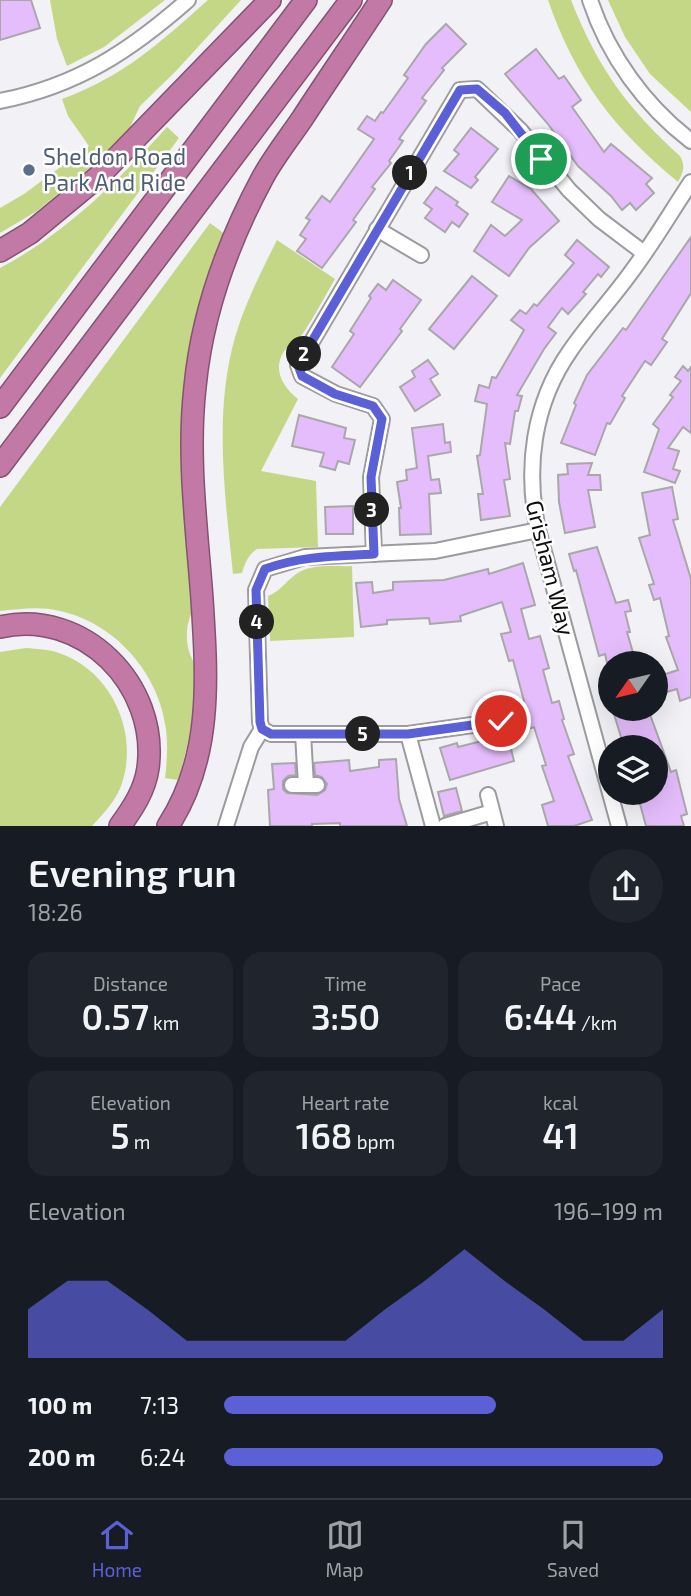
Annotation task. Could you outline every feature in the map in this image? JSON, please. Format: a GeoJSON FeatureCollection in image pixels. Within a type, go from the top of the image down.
{"type":"FeatureCollection","features":[{"type":"Feature","properties":{"kind":"highway"},"geometry":{"type":"LineString","coordinates":[[0,251],[48,219],[99,176],[270,0]]}},
{"type":"Feature","properties":{"kind":"highway"},"geometry":{"type":"LineString","coordinates":[[0,407],[306,0]]}},
{"type":"Feature","properties":{"kind":"highway"},"geometry":{"type":"LineString","coordinates":[[0,466],[351,0]]}},
{"type":"Feature","properties":{"kind":"highway"},"geometry":{"type":"LineString","coordinates":[[168,826],[188,785],[200,745],[206,708],[206,659],[192,442],[194,388],[212,298],[227,253],[265,174],[381,0]]}},
{"type":"Feature","properties":{"kind":"highway"},"geometry":{"type":"LineString","coordinates":[[0,627],[40,624],[82,638],[100,650],[118,668],[130,686],[147,727],[148,770],[142,792],[120,826]]}},
{"type":"Feature","properties":{"kind":"street"},"geometry":{"type":"LineString","coordinates":[[0,101],[54,87],[101,66],[136,44],[188,0]]}},
{"type":"Feature","properties":{"kind":"street"},"geometry":{"type":"LineString","coordinates":[[590,0],[607,40],[624,69],[663,116],[691,141]]}},
{"type":"Feature","properties":{"kind":"street"},"geometry":{"type":"LineString","coordinates":[[374,554],[371,477],[382,419],[373,406],[335,394],[302,376],[298,365],[460,90],[477,89],[505,113],[569,190],[599,219],[644,254]]}},
{"type":"Feature","properties":{"kind":"street","name":"Grisham Way"},"geometry":{"type":"LineString","coordinates":[[619,826],[538,530],[531,489],[532,458],[542,407],[553,380],[568,354],[644,254],[691,182]]}},
{"type":"Feature","properties":{"kind":"street"},"geometry":{"type":"LineString","coordinates":[[377,229],[421,255]]}},
{"type":"Feature","properties":{"kind":"street"},"geometry":{"type":"LineString","coordinates":[[501,721],[408,734],[271,734],[262,729],[260,722],[256,590],[265,569],[305,557],[435,551],[538,530]]}},
{"type":"Feature","properties":{"kind":"street"},"geometry":{"type":"LineString","coordinates":[[226,826],[251,747],[262,729]]}},
{"type":"Feature","properties":{"kind":"street"},"geometry":{"type":"LineString","coordinates":[[303,734],[305,785]]}},
{"type":"Feature","properties":{"kind":"street"},"geometry":{"type":"LineString","coordinates":[[408,734],[433,826]]}},
{"type":"Feature","properties":{"kind":"street"},"geometry":{"type":"LineString","coordinates":[[446,826],[494,819],[488,795]]}},
{"type":"Feature","properties":{"kind":"green space"},"geometry":{"type":"Polygon","coordinates":[[[50,0],[165,0],[104,47],[67,66],[57,39],[50,0]]]}},
{"type":"Feature","properties":{"kind":"green space"},"geometry":{"type":"Polygon","coordinates":[[[208,0],[241,0],[140,106],[129,129],[100,159],[37,211],[0,233],[0,208],[24,194],[89,146],[68,116],[62,99],[123,69],[208,0]]]}},
{"type":"Feature","properties":{"kind":"green space"},"geometry":{"type":"Polygon","coordinates":[[[548,0],[571,0],[592,46],[615,85],[644,121],[680,156],[683,169],[678,182],[634,142],[599,101],[571,55],[548,0]]]}},
{"type":"Feature","properties":{"kind":"green space"},"geometry":{"type":"Polygon","coordinates":[[[608,0],[691,0],[691,112],[650,74],[625,37],[608,0]]]}},
{"type":"Feature","properties":{"kind":"green space"},"geometry":{"type":"Polygon","coordinates":[[[167,127],[179,138],[0,378],[0,268],[69,223],[167,127]]]}},
{"type":"Feature","properties":{"kind":"green space"},"geometry":{"type":"Polygon","coordinates":[[[210,223],[226,235],[208,282],[194,608],[188,622],[187,638],[197,667],[189,738],[178,780],[165,778],[166,729],[162,708],[154,689],[144,670],[116,639],[80,617],[52,609],[0,611],[0,507],[210,223]]]}},
{"type":"Feature","properties":{"kind":"green space"},"geometry":{"type":"Polygon","coordinates":[[[277,240],[335,279],[304,332],[284,351],[281,358],[281,378],[298,399],[261,471],[316,481],[318,547],[257,549],[247,560],[242,573],[233,574],[223,453],[225,393],[229,363],[240,322],[277,240]]]}},
{"type":"Feature","properties":{"kind":"green space"},"geometry":{"type":"Polygon","coordinates":[[[322,566],[352,566],[354,637],[270,641],[268,596],[301,571],[322,566]]]}},
{"type":"Feature","properties":{"kind":"green space"},"geometry":{"type":"Polygon","coordinates":[[[26,648],[55,652],[78,662],[94,674],[107,689],[117,707],[124,726],[126,766],[115,797],[92,826],[0,826],[0,652],[26,648]]]}},
{"type":"Feature","properties":{"kind":"building"},"geometry":{"type":"Polygon","coordinates":[[[0,0],[31,0],[40,28],[0,40],[0,0]]]}},
{"type":"Feature","properties":{"kind":"building"},"geometry":{"type":"Polygon","coordinates":[[[446,24],[466,44],[442,68],[444,70],[422,98],[426,101],[399,139],[403,141],[389,161],[391,163],[372,187],[375,189],[353,220],[356,222],[322,268],[297,251],[306,239],[300,235],[310,220],[306,218],[322,196],[330,202],[374,139],[358,129],[367,116],[375,121],[381,112],[383,113],[408,78],[404,75],[426,44],[446,24]]]}},
{"type":"Feature","properties":{"kind":"building"},"geometry":{"type":"Polygon","coordinates":[[[536,49],[559,79],[564,76],[581,100],[572,107],[604,152],[611,144],[652,178],[646,184],[654,193],[636,210],[630,203],[622,210],[611,196],[578,166],[548,124],[505,74],[536,49]]]}},
{"type":"Feature","properties":{"kind":"building"},"geometry":{"type":"Polygon","coordinates":[[[471,128],[498,149],[475,177],[478,180],[471,188],[444,171],[459,154],[454,150],[471,128]]]}},
{"type":"Feature","properties":{"kind":"building"},"geometry":{"type":"Polygon","coordinates":[[[509,176],[531,189],[559,221],[529,248],[509,276],[474,251],[491,225],[505,236],[522,220],[492,202],[509,176]]]}},
{"type":"Feature","properties":{"kind":"building"},"geometry":{"type":"Polygon","coordinates":[[[436,187],[458,202],[456,205],[468,214],[459,227],[452,222],[445,232],[425,218],[432,209],[424,203],[436,187]]]}},
{"type":"Feature","properties":{"kind":"building"},"geometry":{"type":"Polygon","coordinates":[[[691,237],[691,293],[662,339],[667,342],[651,365],[645,361],[622,396],[625,398],[610,424],[607,423],[595,455],[561,443],[576,405],[574,403],[587,375],[623,328],[626,330],[691,237]]]}},
{"type":"Feature","properties":{"kind":"building"},"geometry":{"type":"Polygon","coordinates":[[[577,240],[609,267],[601,277],[598,274],[583,292],[586,294],[568,314],[562,308],[548,327],[556,333],[517,395],[522,396],[518,411],[515,411],[510,444],[505,443],[510,479],[504,480],[510,516],[481,520],[478,494],[483,494],[477,456],[480,455],[487,404],[475,401],[479,385],[489,388],[492,377],[496,378],[524,330],[511,320],[520,310],[526,314],[534,304],[537,306],[574,263],[565,255],[577,240]]]}},
{"type":"Feature","properties":{"kind":"building"},"geometry":{"type":"Polygon","coordinates":[[[472,276],[497,296],[454,349],[429,329],[472,276]]]}},
{"type":"Feature","properties":{"kind":"building"},"geometry":{"type":"Polygon","coordinates":[[[393,280],[421,300],[400,329],[402,331],[360,387],[332,367],[354,334],[350,331],[371,298],[369,296],[378,284],[386,290],[393,280]]]}},
{"type":"Feature","properties":{"kind":"building"},"geometry":{"type":"Polygon","coordinates":[[[428,360],[438,374],[430,379],[440,395],[415,411],[400,387],[415,377],[412,371],[428,360]]]}},
{"type":"Feature","properties":{"kind":"building"},"geometry":{"type":"Polygon","coordinates":[[[683,366],[688,371],[691,367],[691,433],[683,427],[668,448],[679,451],[673,469],[680,471],[675,483],[644,472],[659,429],[653,424],[673,397],[670,395],[681,381],[675,377],[683,366]]]}},
{"type":"Feature","properties":{"kind":"building"},"geometry":{"type":"Polygon","coordinates":[[[299,415],[346,428],[344,438],[355,440],[349,464],[338,461],[335,470],[320,466],[324,453],[292,446],[299,415]]]}},
{"type":"Feature","properties":{"kind":"building"},"geometry":{"type":"Polygon","coordinates":[[[443,424],[445,443],[450,442],[451,452],[428,456],[431,480],[439,479],[441,493],[429,494],[431,534],[400,535],[401,508],[397,482],[407,480],[406,470],[417,468],[412,428],[443,424]]]}},
{"type":"Feature","properties":{"kind":"building"},"geometry":{"type":"Polygon","coordinates":[[[592,463],[588,475],[600,475],[601,490],[588,490],[595,527],[565,533],[559,502],[558,475],[568,474],[567,464],[592,463]]]}},
{"type":"Feature","properties":{"kind":"building"},"geometry":{"type":"Polygon","coordinates":[[[672,487],[678,519],[673,520],[691,579],[691,697],[680,701],[677,689],[668,692],[668,673],[678,670],[666,637],[669,636],[660,598],[654,600],[649,585],[654,584],[639,538],[650,535],[642,493],[672,487]]]}},
{"type":"Feature","properties":{"kind":"building"},"geometry":{"type":"Polygon","coordinates":[[[353,506],[353,534],[326,534],[325,507],[353,506]]]}},
{"type":"Feature","properties":{"kind":"building"},"geometry":{"type":"Polygon","coordinates":[[[597,547],[616,603],[628,600],[631,611],[625,612],[633,651],[598,652],[576,570],[574,571],[569,554],[597,547]]]}},
{"type":"Feature","properties":{"kind":"building"},"geometry":{"type":"Polygon","coordinates":[[[523,563],[535,605],[521,609],[529,639],[540,636],[549,668],[543,670],[552,703],[559,701],[564,719],[562,720],[574,754],[568,756],[592,820],[574,826],[548,826],[542,805],[554,801],[542,766],[546,765],[534,727],[528,729],[520,702],[524,701],[513,660],[509,661],[501,634],[511,632],[502,602],[460,616],[461,621],[430,624],[429,618],[387,620],[387,624],[361,627],[356,583],[372,582],[373,593],[393,590],[393,582],[444,580],[488,569],[489,574],[523,563]]]}},
{"type":"Feature","properties":{"kind":"building"},"geometry":{"type":"Polygon","coordinates":[[[616,721],[652,721],[657,735],[620,735],[616,721]]]}},
{"type":"Feature","properties":{"kind":"building"},"geometry":{"type":"Polygon","coordinates":[[[508,737],[514,761],[450,780],[440,748],[457,743],[458,747],[482,741],[483,744],[508,737]]]}},
{"type":"Feature","properties":{"kind":"building"},"geometry":{"type":"Polygon","coordinates":[[[396,759],[399,799],[407,826],[340,826],[340,823],[270,826],[268,790],[274,789],[272,764],[295,763],[296,775],[288,776],[283,781],[283,789],[287,793],[317,795],[325,790],[327,784],[322,777],[315,775],[314,763],[349,760],[350,771],[379,767],[379,760],[396,759]]]}},
{"type":"Feature","properties":{"kind":"building"},"geometry":{"type":"Polygon","coordinates":[[[668,764],[671,772],[676,770],[687,814],[681,816],[684,826],[646,826],[640,805],[668,805],[668,764]]]}},
{"type":"Feature","properties":{"kind":"building"},"geometry":{"type":"Polygon","coordinates":[[[456,788],[462,811],[444,816],[438,792],[456,788]]]}},
{"type":"Feature","properties":{"kind":"place","name":"Sheldon Road Park And Ride"},"geometry":{"type":"Point","coordinates":[29,170]}},
{"type":"Feature","properties":{"kind":"route"},"geometry":{"type":"LineString","coordinates":[[501,721],[408,734],[271,734],[262,729],[260,722],[256,590],[265,569],[288,561],[305,557],[374,554],[371,477],[382,419],[373,406],[335,394],[302,376],[298,365],[447,108],[460,90],[477,89],[505,113],[541,159]]}}]}
